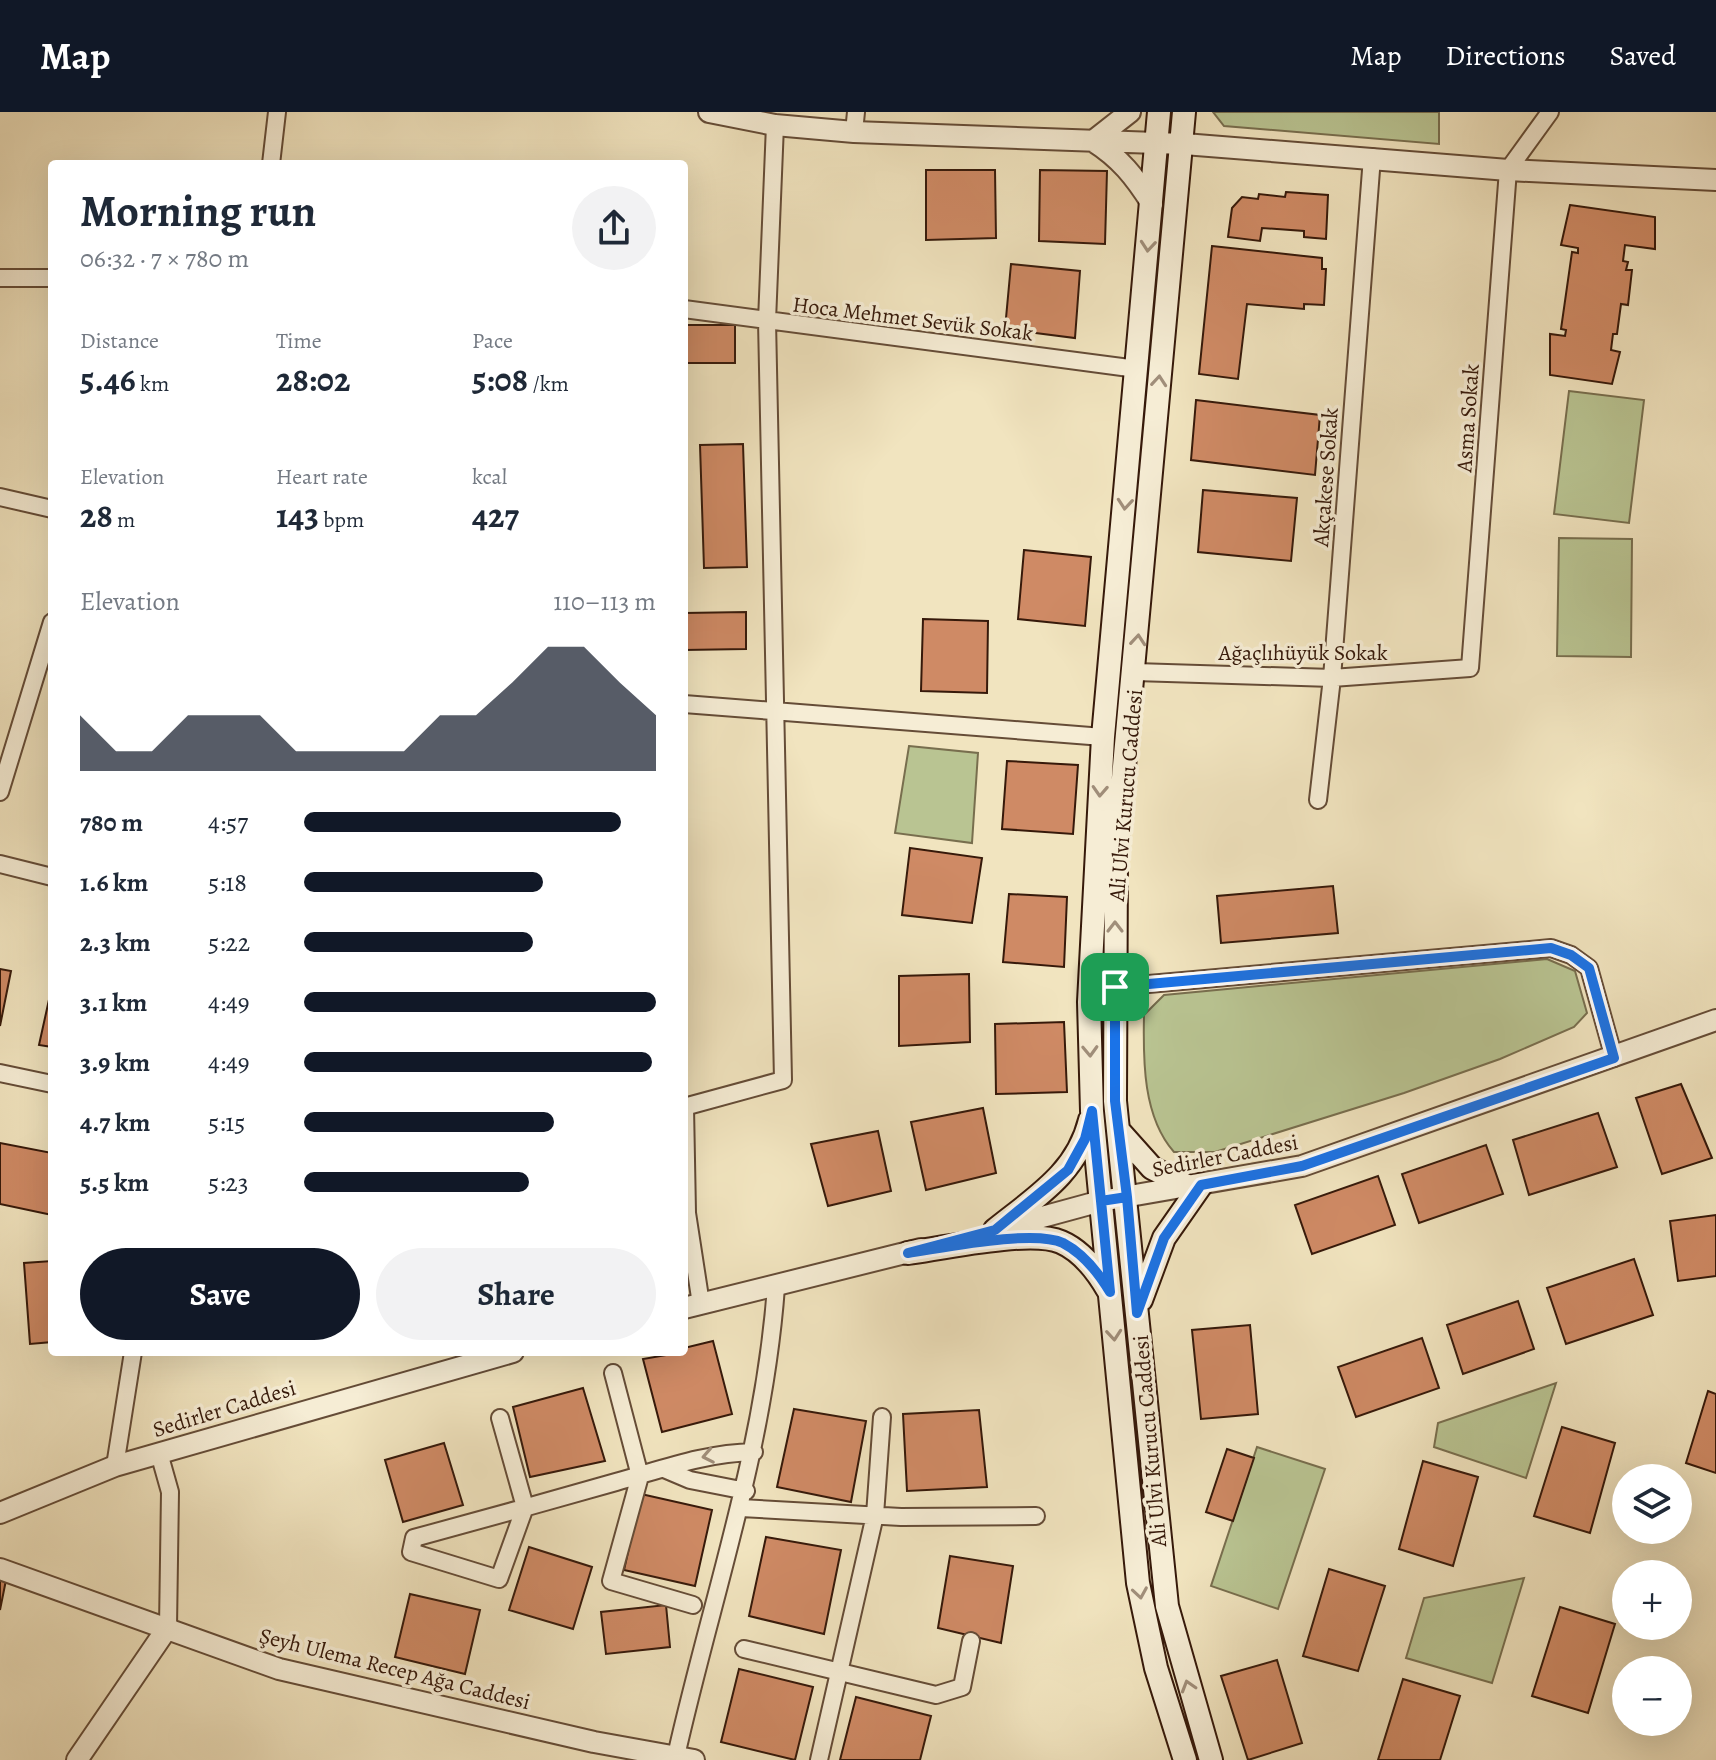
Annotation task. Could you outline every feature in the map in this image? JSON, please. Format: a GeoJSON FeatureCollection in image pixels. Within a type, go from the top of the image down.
{"type":"FeatureCollection","features":[{"type":"Feature","properties":{"kind":"main road","name":"Ali Ulvi Kurucu Caddesi"},"geometry":{"type":"LineString","coordinates":[[1159,112],[1103,737],[1089,1002],[1092,1111],[1141,1597],[1156,1668],[1185,1760]]}},
{"type":"Feature","properties":{"kind":"main road","name":"Ali Ulvi Kurucu Caddesi"},"geometry":{"type":"LineString","coordinates":[[1184,112],[1184,144],[1116,854],[1115,1101],[1167,1606],[1211,1760]]}},
{"type":"Feature","properties":{"kind":"main road"},"geometry":{"type":"LineString","coordinates":[[995,1230],[1068,1170],[1085,1139],[1092,1111]]}},
{"type":"Feature","properties":{"kind":"main road"},"geometry":{"type":"LineString","coordinates":[[1118,1130],[1152,1168],[1195,1186],[1164,1238],[1137,1313]]}},
{"type":"Feature","properties":{"kind":"main road"},"geometry":{"type":"LineString","coordinates":[[908,1253],[1035,1237],[1061,1242],[1096,1270],[1110,1292]]}},
{"type":"Feature","properties":{"kind":"street"},"geometry":{"type":"LineString","coordinates":[[271,160],[277,112]]}},
{"type":"Feature","properties":{"kind":"street"},"geometry":{"type":"LineString","coordinates":[[709,112],[775,125],[855,122],[1093,141],[1372,157],[1508,170],[1716,180]]}},
{"type":"Feature","properties":{"kind":"street"},"geometry":{"type":"LineString","coordinates":[[1093,141],[1130,112]]}},
{"type":"Feature","properties":{"kind":"street"},"geometry":{"type":"LineString","coordinates":[[1508,170],[1550,112]]}},
{"type":"Feature","properties":{"kind":"street"},"geometry":{"type":"LineString","coordinates":[[688,1106],[783,1080],[767,321],[775,125]]}},
{"type":"Feature","properties":{"kind":"street"},"geometry":{"type":"LineString","coordinates":[[1093,141],[1114,154],[1131,171],[1152,204]]}},
{"type":"Feature","properties":{"kind":"street","name":"Akçakese Sokak"},"geometry":{"type":"LineString","coordinates":[[1318,800],[1332,678],[1372,157]]}},
{"type":"Feature","properties":{"kind":"street","name":"Asma Sokak"},"geometry":{"type":"LineString","coordinates":[[1470,668],[1508,170]]}},
{"type":"Feature","properties":{"kind":"street"},"geometry":{"type":"LineString","coordinates":[[0,278],[48,278]]}},
{"type":"Feature","properties":{"kind":"street","name":"Hoca Mehmet Sevük Sokak"},"geometry":{"type":"LineString","coordinates":[[688,310],[1137,369]]}},
{"type":"Feature","properties":{"kind":"street"},"geometry":{"type":"LineString","coordinates":[[0,497],[48,508]]}},
{"type":"Feature","properties":{"kind":"street"},"geometry":{"type":"LineString","coordinates":[[0,792],[48,635]]}},
{"type":"Feature","properties":{"kind":"street","name":"Ağaçlıhüyük Sokak"},"geometry":{"type":"LineString","coordinates":[[1135,672],[1332,678],[1470,668]]}},
{"type":"Feature","properties":{"kind":"street"},"geometry":{"type":"LineString","coordinates":[[688,704],[1103,737]]}},
{"type":"Feature","properties":{"kind":"street"},"geometry":{"type":"LineString","coordinates":[[0,864],[48,876]]}},
{"type":"Feature","properties":{"kind":"street"},"geometry":{"type":"LineString","coordinates":[[1115,987],[1551,948],[1571,955],[1589,968],[1614,1058]]}},
{"type":"Feature","properties":{"kind":"street","name":"Sedirler Caddesi"},"geometry":{"type":"LineString","coordinates":[[693,1306],[1101,1201],[1302,1166],[1716,1020]]}},
{"type":"Feature","properties":{"kind":"street"},"geometry":{"type":"LineString","coordinates":[[0,1073],[48,1083]]}},
{"type":"Feature","properties":{"kind":"street"},"geometry":{"type":"LineString","coordinates":[[688,1228],[693,1306]]}},
{"type":"Feature","properties":{"kind":"street"},"geometry":{"type":"LineString","coordinates":[[685,1758],[696,1669],[754,1452],[771,1357],[776,1287]]}},
{"type":"Feature","properties":{"kind":"street"},"geometry":{"type":"LineString","coordinates":[[115,1466],[132,1356]]}},
{"type":"Feature","properties":{"kind":"street","name":"Sedirler Caddesi"},"geometry":{"type":"LineString","coordinates":[[0,1513],[115,1466],[499,1356]]}},
{"type":"Feature","properties":{"kind":"street"},"geometry":{"type":"LineString","coordinates":[[613,1373],[640,1476],[611,1581],[693,1605]]}},
{"type":"Feature","properties":{"kind":"street"},"geometry":{"type":"LineString","coordinates":[[819,1760],[875,1515],[882,1417]]}},
{"type":"Feature","properties":{"kind":"street"},"geometry":{"type":"LineString","coordinates":[[500,1418],[525,1507],[499,1579],[411,1552],[414,1538],[525,1507],[723,1453],[754,1452]]}},
{"type":"Feature","properties":{"kind":"street"},"geometry":{"type":"LineString","coordinates":[[77,1760],[168,1627],[170,1492],[159,1453]]}},
{"type":"Feature","properties":{"kind":"street"},"geometry":{"type":"LineString","coordinates":[[664,1469],[743,1500],[875,1515],[1036,1516]]}},
{"type":"Feature","properties":{"kind":"street","name":"Şeyh Ulema Recep Ağa Caddesi"},"geometry":{"type":"LineString","coordinates":[[0,1569],[279,1669],[594,1742],[685,1758]]}},
{"type":"Feature","properties":{"kind":"street"},"geometry":{"type":"LineString","coordinates":[[744,1649],[936,1695],[962,1687],[971,1641]]}},
{"type":"Feature","properties":{"kind":"green space"},"geometry":{"type":"Polygon","coordinates":[[[1213,112],[1439,112],[1439,144],[1224,126],[1213,112]]]}},
{"type":"Feature","properties":{"kind":"green space"},"geometry":{"type":"Polygon","coordinates":[[[1569,391],[1644,400],[1629,523],[1554,514],[1569,391]]]}},
{"type":"Feature","properties":{"kind":"green space"},"geometry":{"type":"Polygon","coordinates":[[[1559,538],[1632,539],[1631,657],[1557,656],[1559,538]]]}},
{"type":"Feature","properties":{"kind":"green space"},"geometry":{"type":"Polygon","coordinates":[[[909,746],[978,753],[972,843],[895,833],[909,746]]]}},
{"type":"Feature","properties":{"kind":"green space"},"geometry":{"type":"Polygon","coordinates":[[[1547,959],[1575,971],[1587,1013],[1574,1027],[1500,1059],[1404,1093],[1215,1152],[1174,1152],[1156,1122],[1147,1088],[1144,1015],[1164,995],[1547,959]]]}},
{"type":"Feature","properties":{"kind":"green space"},"geometry":{"type":"Polygon","coordinates":[[[1556,1383],[1526,1478],[1434,1447],[1438,1423],[1556,1383]]]}},
{"type":"Feature","properties":{"kind":"green space"},"geometry":{"type":"Polygon","coordinates":[[[1257,1447],[1325,1469],[1278,1609],[1211,1586],[1257,1447]]]}},
{"type":"Feature","properties":{"kind":"green space"},"geometry":{"type":"Polygon","coordinates":[[[1524,1578],[1492,1683],[1406,1658],[1424,1598],[1524,1578]]]}},
{"type":"Feature","properties":{"kind":"building"},"geometry":{"type":"Polygon","coordinates":[[[926,170],[995,170],[996,238],[926,240],[926,170]]]}},
{"type":"Feature","properties":{"kind":"building"},"geometry":{"type":"Polygon","coordinates":[[[1040,170],[1107,171],[1105,244],[1039,241],[1040,170]]]}},
{"type":"Feature","properties":{"kind":"building"},"geometry":{"type":"Polygon","coordinates":[[[1286,192],[1328,195],[1326,239],[1304,237],[1304,231],[1262,228],[1260,241],[1228,237],[1232,208],[1242,197],[1258,199],[1259,194],[1285,197],[1286,192]]]}},
{"type":"Feature","properties":{"kind":"building"},"geometry":{"type":"Polygon","coordinates":[[[1570,205],[1655,217],[1655,249],[1625,245],[1623,261],[1628,262],[1626,270],[1632,270],[1628,305],[1621,304],[1617,334],[1613,334],[1611,350],[1620,352],[1612,384],[1550,375],[1550,334],[1565,336],[1566,330],[1561,329],[1572,252],[1578,253],[1578,248],[1561,245],[1570,205]]]}},
{"type":"Feature","properties":{"kind":"building"},"geometry":{"type":"Polygon","coordinates":[[[1212,246],[1322,258],[1322,269],[1326,269],[1324,305],[1304,304],[1304,309],[1247,304],[1238,379],[1199,374],[1212,246]]]}},
{"type":"Feature","properties":{"kind":"building"},"geometry":{"type":"Polygon","coordinates":[[[1011,264],[1080,271],[1075,338],[1005,329],[1011,264]]]}},
{"type":"Feature","properties":{"kind":"building"},"geometry":{"type":"Polygon","coordinates":[[[688,325],[735,325],[735,363],[688,363],[688,325]]]}},
{"type":"Feature","properties":{"kind":"building"},"geometry":{"type":"Polygon","coordinates":[[[1196,400],[1320,415],[1315,475],[1191,460],[1196,400]]]}},
{"type":"Feature","properties":{"kind":"building"},"geometry":{"type":"Polygon","coordinates":[[[743,444],[747,567],[704,568],[700,445],[743,444]]]}},
{"type":"Feature","properties":{"kind":"building"},"geometry":{"type":"Polygon","coordinates":[[[1203,490],[1297,498],[1291,561],[1198,552],[1203,490]]]}},
{"type":"Feature","properties":{"kind":"building"},"geometry":{"type":"Polygon","coordinates":[[[1024,550],[1091,557],[1085,626],[1018,619],[1024,550]]]}},
{"type":"Feature","properties":{"kind":"building"},"geometry":{"type":"Polygon","coordinates":[[[746,612],[746,649],[688,650],[688,613],[746,612]]]}},
{"type":"Feature","properties":{"kind":"building"},"geometry":{"type":"Polygon","coordinates":[[[923,619],[988,621],[987,693],[921,691],[923,619]]]}},
{"type":"Feature","properties":{"kind":"building"},"geometry":{"type":"Polygon","coordinates":[[[1007,761],[1078,765],[1073,834],[1002,829],[1007,761]]]}},
{"type":"Feature","properties":{"kind":"building"},"geometry":{"type":"Polygon","coordinates":[[[910,848],[982,858],[972,923],[902,915],[910,848]]]}},
{"type":"Feature","properties":{"kind":"building"},"geometry":{"type":"Polygon","coordinates":[[[1333,886],[1338,933],[1221,943],[1217,896],[1333,886]]]}},
{"type":"Feature","properties":{"kind":"building"},"geometry":{"type":"Polygon","coordinates":[[[1009,894],[1067,897],[1064,967],[1003,962],[1009,894]]]}},
{"type":"Feature","properties":{"kind":"building"},"geometry":{"type":"Polygon","coordinates":[[[0,969],[11,971],[0,1026],[0,969]]]}},
{"type":"Feature","properties":{"kind":"building"},"geometry":{"type":"Polygon","coordinates":[[[969,974],[970,1042],[899,1046],[899,976],[969,974]]]}},
{"type":"Feature","properties":{"kind":"building"},"geometry":{"type":"Polygon","coordinates":[[[48,1004],[48,1046],[39,1045],[48,1004]]]}},
{"type":"Feature","properties":{"kind":"building"},"geometry":{"type":"Polygon","coordinates":[[[1064,1022],[1067,1092],[996,1094],[995,1024],[1064,1022]]]}},
{"type":"Feature","properties":{"kind":"building"},"geometry":{"type":"Polygon","coordinates":[[[1681,1084],[1712,1158],[1662,1174],[1636,1098],[1681,1084]]]}},
{"type":"Feature","properties":{"kind":"building"},"geometry":{"type":"Polygon","coordinates":[[[983,1108],[996,1173],[926,1190],[911,1122],[983,1108]]]}},
{"type":"Feature","properties":{"kind":"building"},"geometry":{"type":"Polygon","coordinates":[[[1598,1113],[1617,1167],[1529,1195],[1513,1140],[1598,1113]]]}},
{"type":"Feature","properties":{"kind":"building"},"geometry":{"type":"Polygon","coordinates":[[[878,1131],[891,1191],[828,1206],[811,1144],[878,1131]]]}},
{"type":"Feature","properties":{"kind":"building"},"geometry":{"type":"Polygon","coordinates":[[[0,1143],[48,1152],[48,1214],[0,1204],[0,1143]]]}},
{"type":"Feature","properties":{"kind":"building"},"geometry":{"type":"Polygon","coordinates":[[[1486,1145],[1503,1194],[1419,1223],[1402,1174],[1486,1145]]]}},
{"type":"Feature","properties":{"kind":"building"},"geometry":{"type":"Polygon","coordinates":[[[1378,1176],[1395,1225],[1312,1254],[1295,1205],[1378,1176]]]}},
{"type":"Feature","properties":{"kind":"building"},"geometry":{"type":"Polygon","coordinates":[[[1716,1215],[1716,1276],[1678,1281],[1670,1221],[1716,1215]]]}},
{"type":"Feature","properties":{"kind":"building"},"geometry":{"type":"Polygon","coordinates":[[[1634,1259],[1653,1315],[1566,1344],[1547,1288],[1634,1259]]]}},
{"type":"Feature","properties":{"kind":"building"},"geometry":{"type":"Polygon","coordinates":[[[48,1261],[48,1342],[30,1344],[24,1263],[48,1261]]]}},
{"type":"Feature","properties":{"kind":"building"},"geometry":{"type":"Polygon","coordinates":[[[1518,1301],[1534,1349],[1463,1374],[1447,1325],[1518,1301]]]}},
{"type":"Feature","properties":{"kind":"building"},"geometry":{"type":"Polygon","coordinates":[[[1250,1325],[1258,1414],[1201,1419],[1192,1330],[1250,1325]]]}},
{"type":"Feature","properties":{"kind":"building"},"geometry":{"type":"Polygon","coordinates":[[[1422,1338],[1439,1388],[1356,1417],[1338,1367],[1422,1338]]]}},
{"type":"Feature","properties":{"kind":"building"},"geometry":{"type":"Polygon","coordinates":[[[713,1341],[732,1414],[662,1432],[643,1359],[688,1356],[688,1347],[713,1341]]]}},
{"type":"Feature","properties":{"kind":"building"},"geometry":{"type":"Polygon","coordinates":[[[583,1388],[605,1461],[530,1477],[513,1407],[583,1388]]]}},
{"type":"Feature","properties":{"kind":"building"},"geometry":{"type":"Polygon","coordinates":[[[1708,1391],[1716,1394],[1716,1473],[1686,1463],[1708,1391]]]}},
{"type":"Feature","properties":{"kind":"building"},"geometry":{"type":"Polygon","coordinates":[[[794,1409],[866,1421],[851,1502],[777,1487],[794,1409]]]}},
{"type":"Feature","properties":{"kind":"building"},"geometry":{"type":"Polygon","coordinates":[[[979,1410],[987,1487],[907,1491],[903,1414],[979,1410]]]}},
{"type":"Feature","properties":{"kind":"building"},"geometry":{"type":"Polygon","coordinates":[[[1562,1427],[1615,1443],[1590,1533],[1534,1516],[1562,1427]]]}},
{"type":"Feature","properties":{"kind":"building"},"geometry":{"type":"Polygon","coordinates":[[[444,1443],[463,1505],[403,1522],[385,1460],[444,1443]]]}},
{"type":"Feature","properties":{"kind":"building"},"geometry":{"type":"Polygon","coordinates":[[[1227,1449],[1254,1458],[1233,1521],[1206,1512],[1227,1449]]]}},
{"type":"Feature","properties":{"kind":"building"},"geometry":{"type":"Polygon","coordinates":[[[1423,1461],[1478,1477],[1453,1566],[1399,1549],[1423,1461]]]}},
{"type":"Feature","properties":{"kind":"building"},"geometry":{"type":"Polygon","coordinates":[[[641,1494],[712,1510],[695,1586],[624,1570],[641,1494]]]}},
{"type":"Feature","properties":{"kind":"building"},"geometry":{"type":"Polygon","coordinates":[[[766,1537],[841,1550],[824,1634],[749,1616],[766,1537]]]}},
{"type":"Feature","properties":{"kind":"building"},"geometry":{"type":"Polygon","coordinates":[[[529,1547],[592,1567],[573,1629],[509,1610],[529,1547]]]}},
{"type":"Feature","properties":{"kind":"building"},"geometry":{"type":"Polygon","coordinates":[[[950,1556],[1013,1566],[1001,1643],[938,1628],[950,1556]]]}},
{"type":"Feature","properties":{"kind":"building"},"geometry":{"type":"Polygon","coordinates":[[[1329,1569],[1385,1586],[1358,1671],[1303,1656],[1329,1569]]]}},
{"type":"Feature","properties":{"kind":"building"},"geometry":{"type":"Polygon","coordinates":[[[0,1574],[7,1575],[0,1610],[0,1574]]]}},
{"type":"Feature","properties":{"kind":"building"},"geometry":{"type":"Polygon","coordinates":[[[410,1594],[480,1610],[465,1674],[395,1657],[410,1594]]]}},
{"type":"Feature","properties":{"kind":"building"},"geometry":{"type":"Polygon","coordinates":[[[666,1605],[670,1647],[606,1654],[601,1612],[666,1605]]]}},
{"type":"Feature","properties":{"kind":"building"},"geometry":{"type":"Polygon","coordinates":[[[1560,1607],[1612,1623],[1612,1634],[1588,1713],[1532,1696],[1560,1607]]]}},
{"type":"Feature","properties":{"kind":"building"},"geometry":{"type":"Polygon","coordinates":[[[1277,1660],[1302,1743],[1248,1760],[1221,1676],[1277,1660]]]}},
{"type":"Feature","properties":{"kind":"building"},"geometry":{"type":"Polygon","coordinates":[[[739,1669],[813,1687],[795,1760],[721,1742],[739,1669]]]}},
{"type":"Feature","properties":{"kind":"building"},"geometry":{"type":"Polygon","coordinates":[[[1403,1679],[1460,1696],[1440,1760],[1378,1760],[1403,1679]]]}},
{"type":"Feature","properties":{"kind":"building"},"geometry":{"type":"Polygon","coordinates":[[[856,1697],[931,1716],[920,1760],[840,1760],[856,1697]]]}},
{"type":"Feature","properties":{"kind":"route"},"geometry":{"type":"LineString","coordinates":[[1115,987],[1115,1101],[1127,1197],[1101,1201],[1092,1111],[1085,1139],[1068,1170],[995,1230],[908,1253],[1035,1237],[1061,1242],[1096,1270],[1110,1292],[1101,1201],[1127,1197],[1137,1313],[1164,1238],[1176,1216],[1201,1185],[1302,1166],[1614,1058],[1589,968],[1571,955],[1551,948],[1115,987]]}}]}
